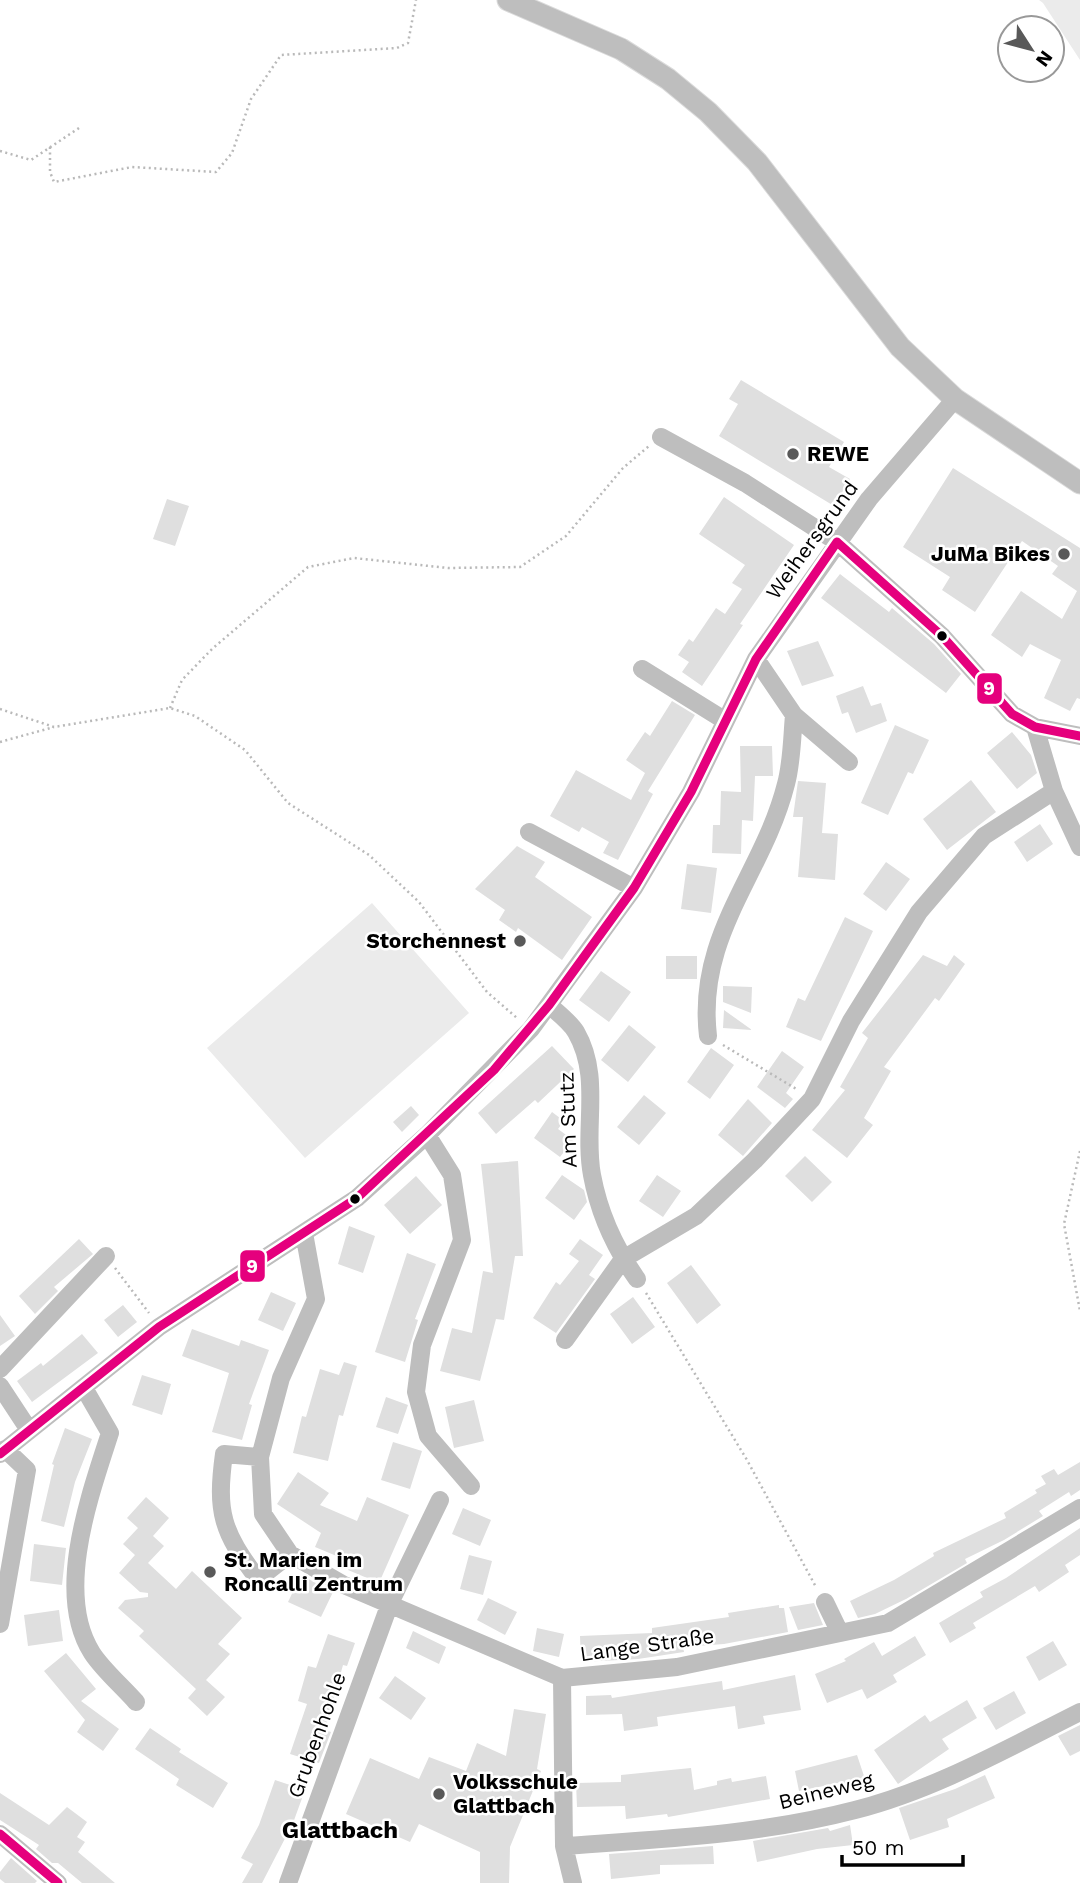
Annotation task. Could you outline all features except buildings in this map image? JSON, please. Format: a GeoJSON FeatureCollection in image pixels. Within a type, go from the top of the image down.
{"type":"FeatureCollection","features":[{"type":"Feature","properties":{"kind":"main road"},"geometry":{"type":"LineString","coordinates":[[508,0],[621,49],[668,79],[708,112],[757,162],[900,347],[955,399],[1080,484]]}},
{"type":"Feature","properties":{"kind":"street","name":"Weihersgrund"},"geometry":{"type":"LineString","coordinates":[[0,1624],[27,1470],[2,1452],[159,1327],[357,1198],[427,1135],[531,1029],[634,888],[691,792],[756,659],[869,499],[955,399]]}},
{"type":"Feature","properties":{"kind":"street"},"geometry":{"type":"LineString","coordinates":[[661,437],[745,483],[837,542],[943,636],[1012,714],[1035,727],[1079,733]]}},
{"type":"Feature","properties":{"kind":"street"},"geometry":{"type":"LineString","coordinates":[[756,659],[794,715],[849,762]]}},
{"type":"Feature","properties":{"kind":"street"},"geometry":{"type":"LineString","coordinates":[[642,669],[724,720]]}},
{"type":"Feature","properties":{"kind":"street"},"geometry":{"type":"LineString","coordinates":[[708,1036],[705,1007],[708,974],[725,922],[761,848],[786,784],[794,715]]}},
{"type":"Feature","properties":{"kind":"street"},"geometry":{"type":"LineString","coordinates":[[1035,727],[1054,791],[1080,847]]}},
{"type":"Feature","properties":{"kind":"street"},"geometry":{"type":"LineString","coordinates":[[565,1340],[623,1259],[696,1216],[755,1160],[812,1099],[850,1021],[919,912],[984,836],[1054,791]]}},
{"type":"Feature","properties":{"kind":"street"},"geometry":{"type":"LineString","coordinates":[[529,832],[634,888]]}},
{"type":"Feature","properties":{"kind":"street","name":"Am Stutz"},"geometry":{"type":"LineString","coordinates":[[550,1005],[575,1030],[590,1066],[592,1174],[606,1225],[623,1259],[637,1279]]}},
{"type":"Feature","properties":{"kind":"street"},"geometry":{"type":"LineString","coordinates":[[427,1135],[452,1175],[462,1240],[422,1345],[416,1392],[428,1436],[471,1486]]}},
{"type":"Feature","properties":{"kind":"street","name":"Lange Straße"},"geometry":{"type":"LineString","coordinates":[[304,1233],[316,1299],[281,1378],[260,1457],[263,1514],[290,1554],[344,1584],[562,1678],[677,1667],[888,1623],[1080,1508]]}},
{"type":"Feature","properties":{"kind":"street"},"geometry":{"type":"LineString","coordinates":[[0,1369],[106,1256]]}},
{"type":"Feature","properties":{"kind":"street"},"geometry":{"type":"LineString","coordinates":[[0,1386],[29,1430]]}},
{"type":"Feature","properties":{"kind":"street"},"geometry":{"type":"LineString","coordinates":[[84,1388],[110,1433],[84,1516],[75,1604],[92,1652],[136,1702]]}},
{"type":"Feature","properties":{"kind":"street"},"geometry":{"type":"LineString","coordinates":[[260,1457],[224,1454],[218,1495],[233,1546],[258,1579],[290,1554]]}},
{"type":"Feature","properties":{"kind":"street"},"geometry":{"type":"LineString","coordinates":[[390,1603],[406,1564],[440,1500]]}},
{"type":"Feature","properties":{"kind":"street"},"geometry":{"type":"LineString","coordinates":[[825,1602],[840,1633]]}},
{"type":"Feature","properties":{"kind":"street","name":"Grubenhohle"},"geometry":{"type":"LineString","coordinates":[[288,1883],[390,1603]]}},
{"type":"Feature","properties":{"kind":"street"},"geometry":{"type":"LineString","coordinates":[[562,1678],[564,1846],[573,1883]]}},
{"type":"Feature","properties":{"kind":"street","name":"Beineweg"},"geometry":{"type":"LineString","coordinates":[[564,1846],[739,1834],[857,1810],[958,1773],[1080,1712]]}},
{"type":"Feature","properties":{"kind":"street"},"geometry":{"type":"LineString","coordinates":[[0,1834],[58,1883]]}},
{"type":"Feature","properties":{"kind":"path"},"geometry":{"type":"LineString","coordinates":[[50,148],[50,172],[54,182],[132,167],[216,172],[232,153],[251,99],[281,55],[397,48],[408,43],[416,0]]}},
{"type":"Feature","properties":{"kind":"path"},"geometry":{"type":"LineString","coordinates":[[0,151],[31,160],[79,128]]}},
{"type":"Feature","properties":{"kind":"path"},"geometry":{"type":"LineString","coordinates":[[170,708],[182,680],[205,656],[308,567],[354,558],[448,568],[520,567],[566,536],[622,468],[661,437]]}},
{"type":"Feature","properties":{"kind":"path"},"geometry":{"type":"LineString","coordinates":[[0,742],[54,727],[170,708],[195,716],[245,750],[288,803],[369,855],[419,902],[487,992],[531,1029]]}},
{"type":"Feature","properties":{"kind":"path"},"geometry":{"type":"LineString","coordinates":[[0,709],[54,727]]}},
{"type":"Feature","properties":{"kind":"path"},"geometry":{"type":"LineString","coordinates":[[708,1036],[812,1099]]}},
{"type":"Feature","properties":{"kind":"path"},"geometry":{"type":"LineString","coordinates":[[1080,1151],[1064,1224],[1080,1311]]}},
{"type":"Feature","properties":{"kind":"path"},"geometry":{"type":"LineString","coordinates":[[106,1256],[159,1327]]}},
{"type":"Feature","properties":{"kind":"path"},"geometry":{"type":"LineString","coordinates":[[637,1279],[747,1460],[825,1602]]}},
{"type":"Feature","properties":{"kind":"shaded area"},"geometry":{"type":"Polygon","coordinates":[[[1039,0],[1080,0],[1080,60],[1066,38],[1066,14],[1050,14],[1039,0]]]}},
{"type":"Feature","properties":{"kind":"shaded area"},"geometry":{"type":"Polygon","coordinates":[[[372,903],[469,1013],[305,1158],[207,1048],[372,903]]]}},
{"type":"Feature","properties":{"kind":"transit line","name":"9"},"geometry":{"type":"LineString","coordinates":[[837,542],[942,636],[1012,714],[1035,727],[1080,736]]}},
{"type":"Feature","properties":{"kind":"transit line","name":"9"},"geometry":{"type":"LineString","coordinates":[[0,1454],[159,1327],[357,1198],[494,1070],[549,1005],[634,888],[691,792],[756,659],[837,542]]}},
{"type":"Feature","properties":{"kind":"transit line","name":"9"},"geometry":{"type":"LineString","coordinates":[[0,1834],[58,1883]]}},
{"type":"Feature","properties":{"kind":"place","name":"REWE"},"geometry":{"type":"Point","coordinates":[793,454]}},
{"type":"Feature","properties":{"kind":"place","name":"JuMa Bikes"},"geometry":{"type":"Point","coordinates":[1064,554]}},
{"type":"Feature","properties":{"kind":"place","name":"Storchennest"},"geometry":{"type":"Point","coordinates":[520,941]}},
{"type":"Feature","properties":{"kind":"place","name":"St. Marien im Roncalli Zentrum"},"geometry":{"type":"Point","coordinates":[210,1572]}},
{"type":"Feature","properties":{"kind":"place","name":"Volksschule Glattbach"},"geometry":{"type":"Point","coordinates":[439,1794]}},
{"type":"Feature","properties":{"kind":"district","name":"Glattbach"},"geometry":{"type":"Point","coordinates":[340,1830]}}]}
